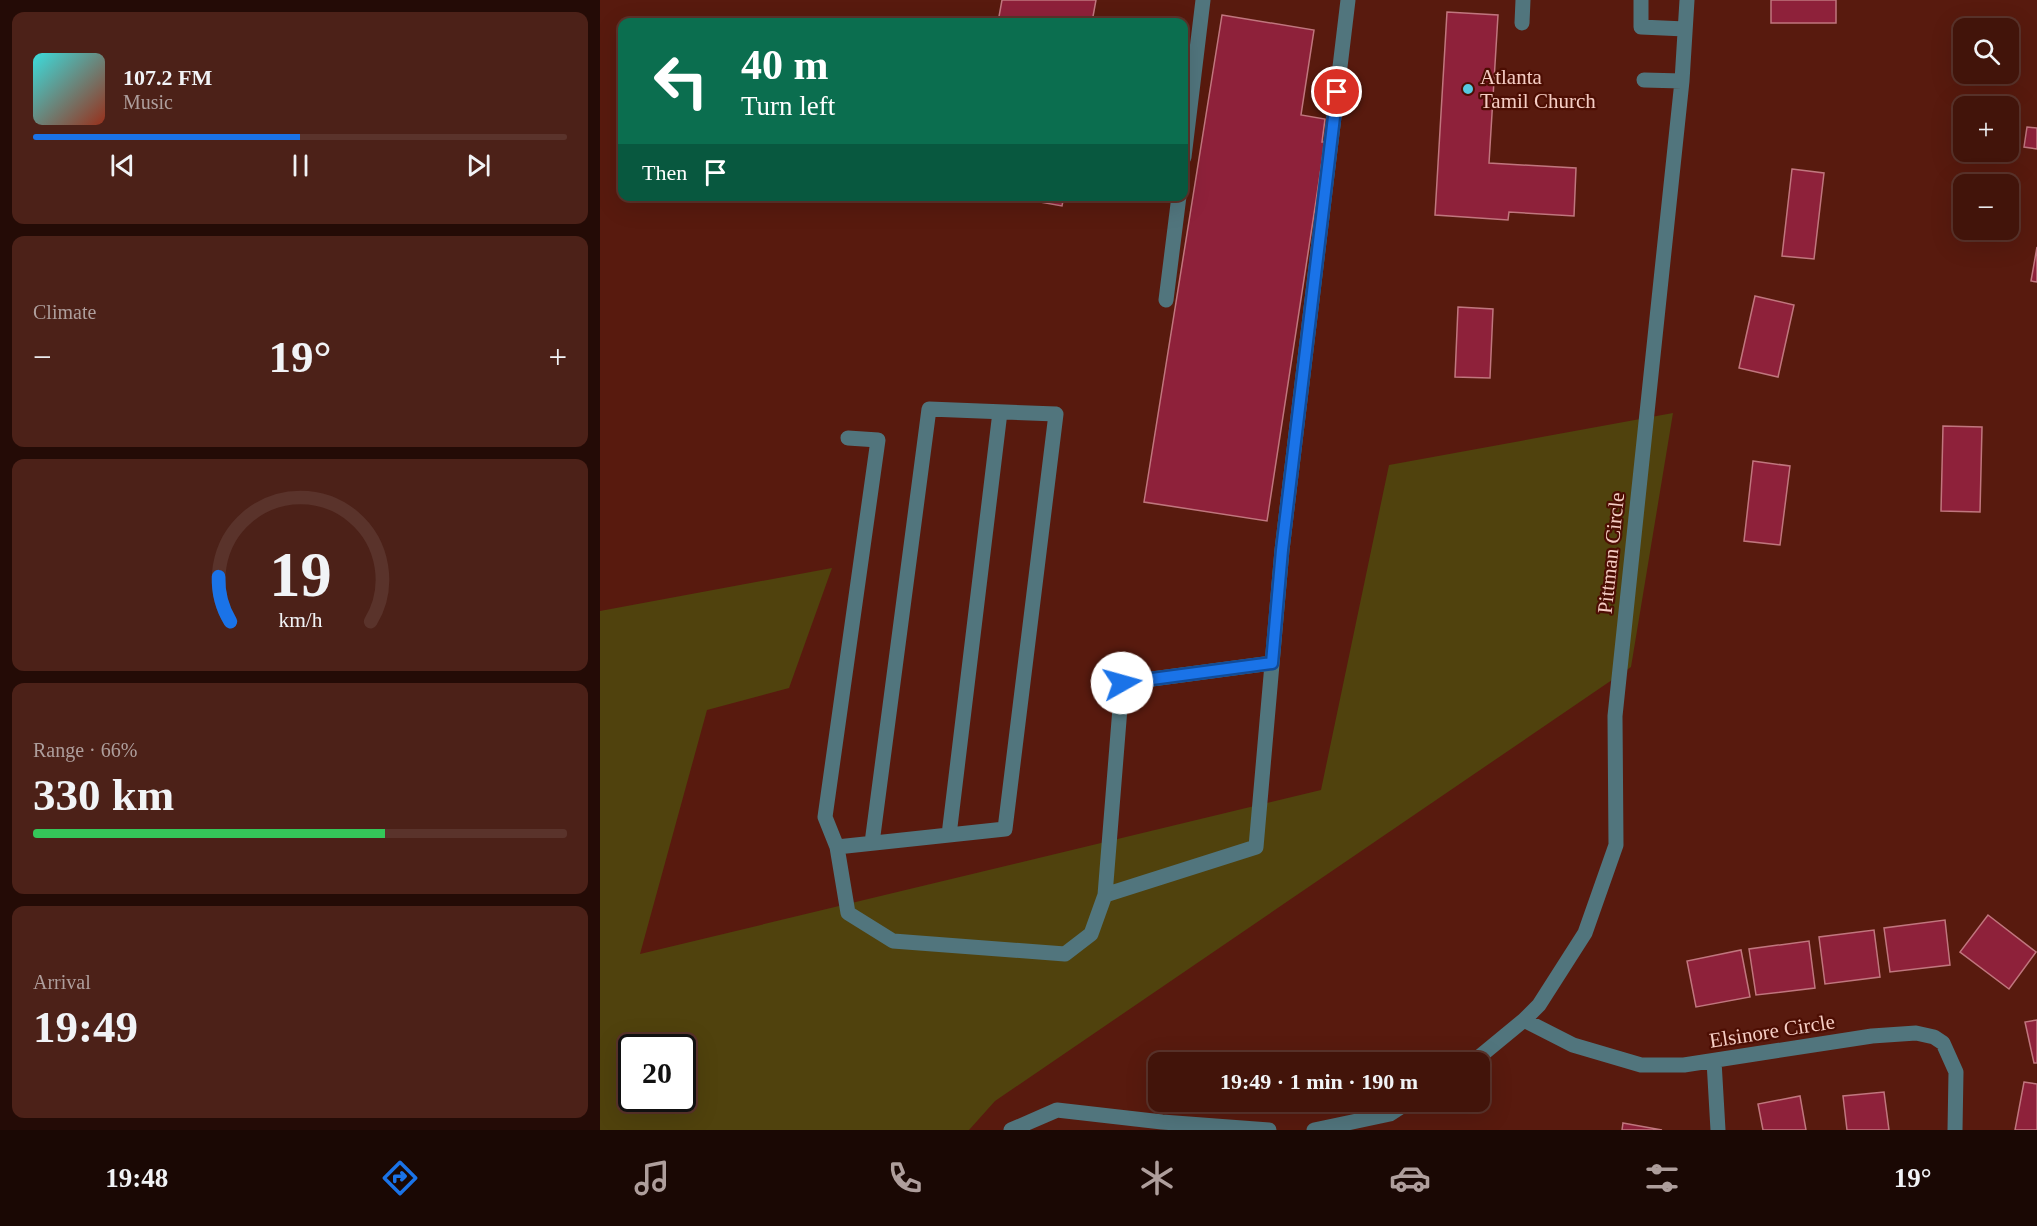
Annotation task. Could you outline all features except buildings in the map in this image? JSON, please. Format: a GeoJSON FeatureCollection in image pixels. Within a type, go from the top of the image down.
{"type":"FeatureCollection","features":[{"type":"Feature","properties":{"kind":"street"},"geometry":{"type":"LineString","coordinates":[[1188,124],[1203,0]]}},
{"type":"Feature","properties":{"kind":"street"},"geometry":{"type":"LineString","coordinates":[[1105,895],[1256,847],[1282,550],[1348,0]]}},
{"type":"Feature","properties":{"kind":"street"},"geometry":{"type":"LineString","coordinates":[[1522,23],[1523,0]]}},
{"type":"Feature","properties":{"kind":"street"},"geometry":{"type":"LineString","coordinates":[[1641,0],[1641,27],[1685,29]]}},
{"type":"Feature","properties":{"kind":"street","name":"Pittman Circle"},"geometry":{"type":"LineString","coordinates":[[1485,1052],[1539,1005],[1585,933],[1616,845],[1615,716],[1682,81],[1687,0]]}},
{"type":"Feature","properties":{"kind":"street"},"geometry":{"type":"LineString","coordinates":[[1644,80],[1682,81]]}},
{"type":"Feature","properties":{"kind":"street"},"geometry":{"type":"LineString","coordinates":[[1166,300],[1178,201]]}},
{"type":"Feature","properties":{"kind":"street"},"geometry":{"type":"LineString","coordinates":[[837,847],[1005,829],[1056,414],[929,409],[872,843]]}},
{"type":"Feature","properties":{"kind":"street"},"geometry":{"type":"LineString","coordinates":[[949,835],[999,412]]}},
{"type":"Feature","properties":{"kind":"street"},"geometry":{"type":"LineString","coordinates":[[848,438],[878,440],[825,817],[837,847],[848,913],[893,941],[1065,954],[1091,934],[1105,895],[1122,683],[1272,663]]}},
{"type":"Feature","properties":{"kind":"street","name":"Elsinore Circle"},"geometry":{"type":"LineString","coordinates":[[1524,1020],[1573,1045],[1641,1065],[1684,1065],[1872,1036],[1916,1033],[1934,1037],[1943,1043],[1956,1072],[1955,1130]]}},
{"type":"Feature","properties":{"kind":"street"},"geometry":{"type":"LineString","coordinates":[[1714,1061],[1718,1130]]}},
{"type":"Feature","properties":{"kind":"street"},"geometry":{"type":"LineString","coordinates":[[1011,1130],[1057,1110],[1162,1122],[1269,1130]]}},
{"type":"Feature","properties":{"kind":"street"},"geometry":{"type":"LineString","coordinates":[[1314,1130],[1393,1112]]}},
{"type":"Feature","properties":{"kind":"shaded area"},"geometry":{"type":"Polygon","coordinates":[[[1673,413],[1631,667],[995,1101],[969,1130],[600,1130],[600,611],[832,568],[789,688],[707,710],[640,954],[1321,790],[1389,465],[1673,413]]]}},
{"type":"Feature","properties":{"kind":"place","name":"Atlanta Tamil Church"},"geometry":{"type":"Point","coordinates":[1468,89]}},
{"type":"Feature","properties":{"kind":"route"},"geometry":{"type":"LineString","coordinates":[[1122,683],[1272,663],[1282,550],[1337,92]]}}]}
